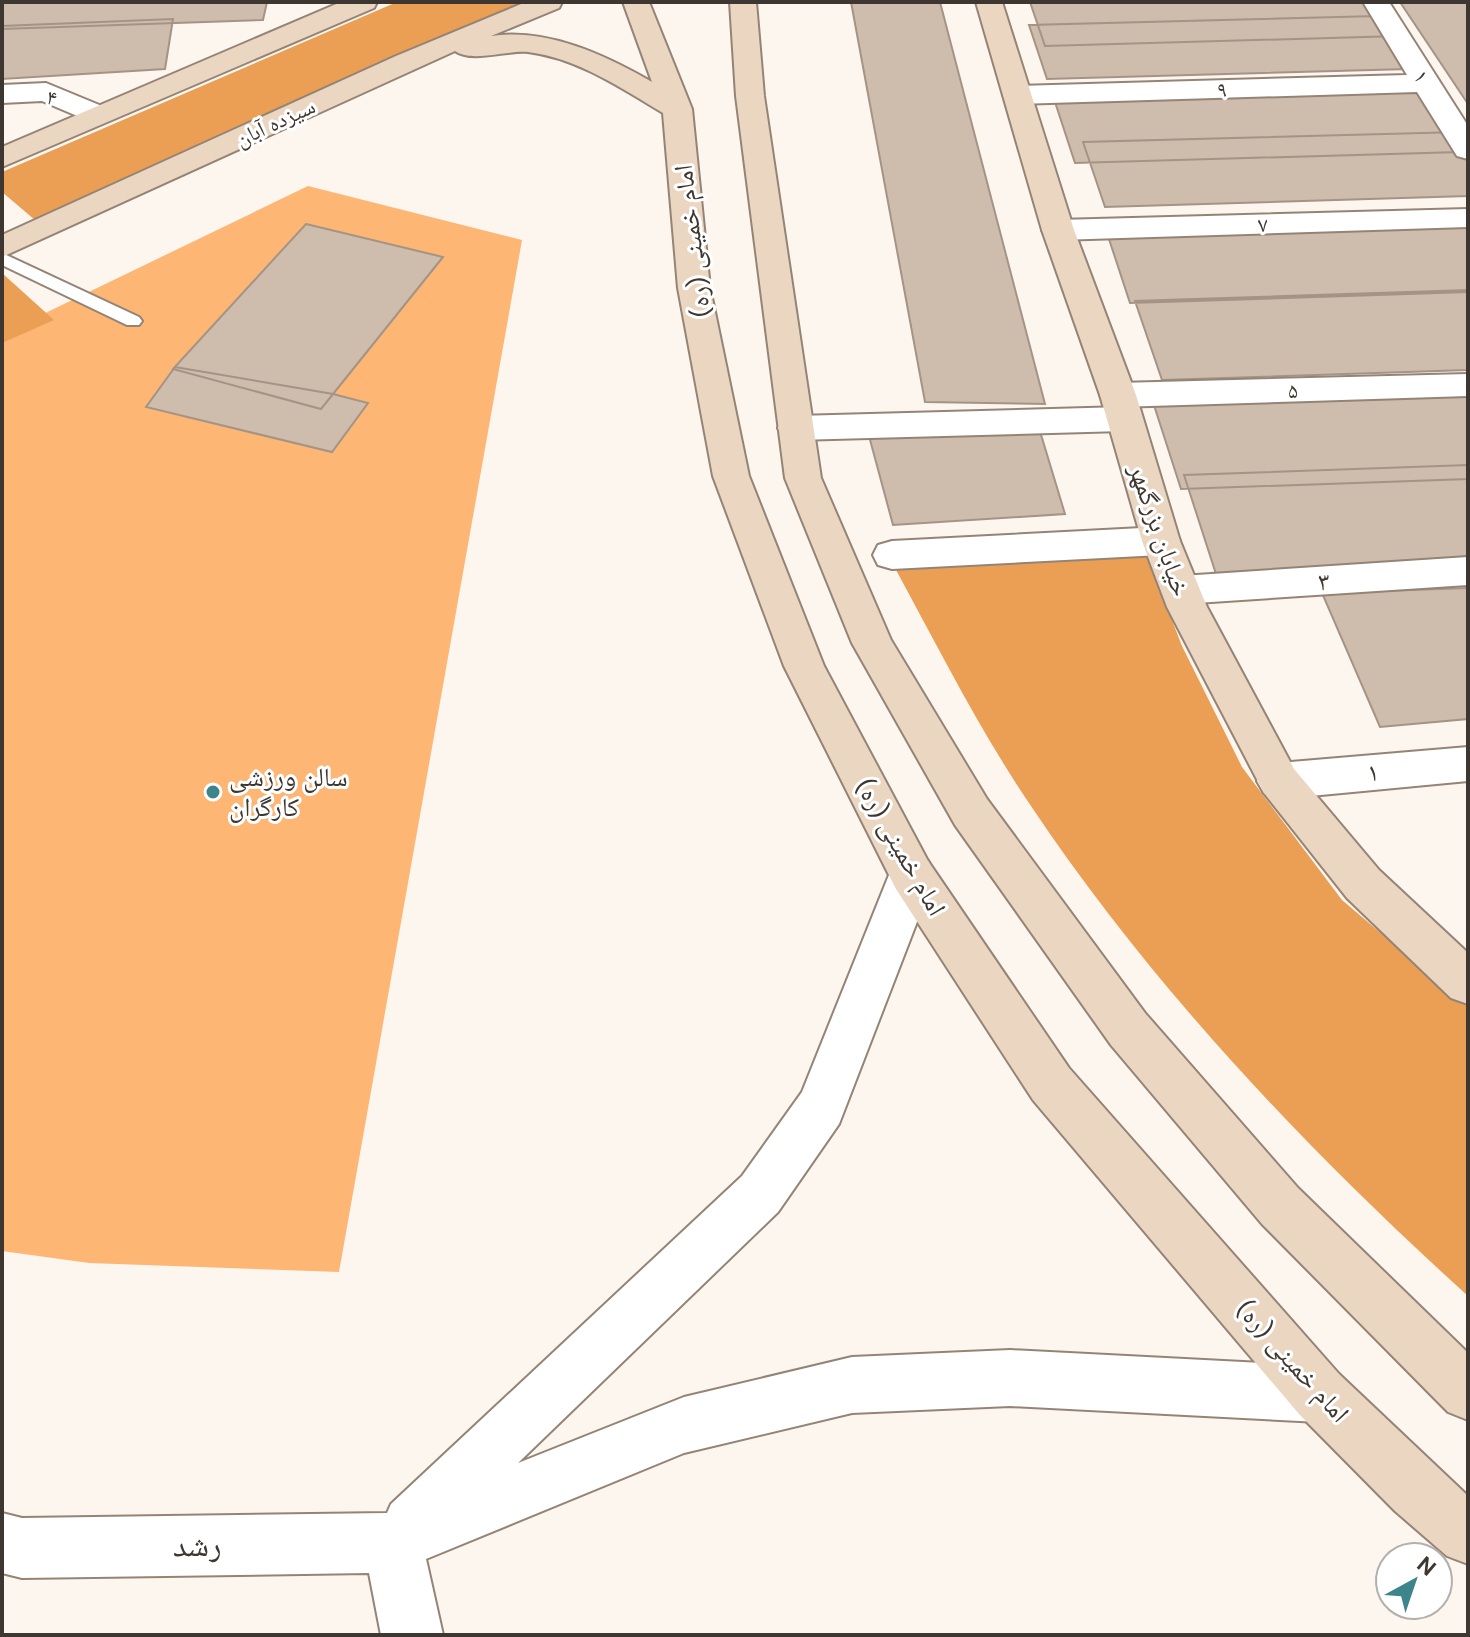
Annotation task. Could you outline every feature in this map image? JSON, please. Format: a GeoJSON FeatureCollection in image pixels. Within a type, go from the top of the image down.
{"type":"FeatureCollection","features":[{"type":"Feature","properties":{"kind":"main road"},"geometry":{"type":"LineString","coordinates":[[2,158],[364,2]]}},
{"type":"Feature","properties":{"kind":"main road","name":"سیزده آبان"},"geometry":{"type":"LineString","coordinates":[[2,247],[406,62],[549,2]]}},
{"type":"Feature","properties":{"kind":"main road","name":"امام خمینی (ره)"},"geometry":{"type":"LineString","coordinates":[[636,2],[677,109],[694,288],[731,476],[804,666],[912,875],[1051,1084],[1319,1394],[1468,1535]]}},
{"type":"Feature","properties":{"kind":"main road"},"geometry":{"type":"LineString","coordinates":[[743,2],[750,96],[803,478],[872,643],[971,812],[1148,1053],[1280,1206],[1468,1392]]}},
{"type":"Feature","properties":{"kind":"main road","name":"خیابان بزرگمهر"},"geometry":{"type":"LineString","coordinates":[[989,2],[1058,230],[1120,407],[1161,541],[1181,590],[1279,781],[1363,884],[1468,983]]}},
{"type":"Feature","properties":{"kind":"main road"},"geometry":{"type":"LineString","coordinates":[[406,62],[480,45],[563,48],[600,63],[677,109]]}},
{"type":"Feature","properties":{"kind":"street","name":"۱"},"geometry":{"type":"LineString","coordinates":[[1376,2],[1468,150]]}},
{"type":"Feature","properties":{"kind":"street","name":"۹"},"geometry":{"type":"LineString","coordinates":[[1017,95],[1426,83]]}},
{"type":"Feature","properties":{"kind":"street","name":"۴"},"geometry":{"type":"LineString","coordinates":[[2,94],[46,92],[99,115]]}},
{"type":"Feature","properties":{"kind":"street","name":"۷"},"geometry":{"type":"LineString","coordinates":[[1058,230],[1468,218]]}},
{"type":"Feature","properties":{"kind":"street","name":"۵"},"geometry":{"type":"LineString","coordinates":[[796,428],[1468,385]]}},
{"type":"Feature","properties":{"kind":"street"},"geometry":{"type":"LineString","coordinates":[[892,555],[1161,541]]}},
{"type":"Feature","properties":{"kind":"street","name":"۳"},"geometry":{"type":"LineString","coordinates":[[1181,590],[1468,571]]}},
{"type":"Feature","properties":{"kind":"street","name":"۱"},"geometry":{"type":"LineString","coordinates":[[1279,781],[1468,764]]}},
{"type":"Feature","properties":{"kind":"street"},"geometry":{"type":"LineString","coordinates":[[393,1543],[760,1194],[821,1107],[912,875]]}},
{"type":"Feature","properties":{"kind":"street"},"geometry":{"type":"LineString","coordinates":[[393,1543],[684,1425],[852,1385],[1010,1378],[1319,1394]]}},
{"type":"Feature","properties":{"kind":"street","name":"رشد"},"geometry":{"type":"LineString","coordinates":[[2,1543],[22,1548],[393,1543]]}},
{"type":"Feature","properties":{"kind":"street"},"geometry":{"type":"LineString","coordinates":[[393,1543],[412,1635]]}},
{"type":"Feature","properties":{"kind":"lane"},"geometry":{"type":"LineString","coordinates":[[2,258],[133,321]]}},
{"type":"Feature","properties":{"kind":"shaded area"},"geometry":{"type":"Polygon","coordinates":[[[397,2],[522,2],[35,220],[2,192],[2,172],[397,2]]]}},
{"type":"Feature","properties":{"kind":"shaded area","name":"سالن ورزشی کارگران"},"geometry":{"type":"Polygon","coordinates":[[[308,186],[522,240],[339,1272],[89,1263],[2,1251],[2,334],[308,186]]]}},
{"type":"Feature","properties":{"kind":"shaded area"},"geometry":{"type":"Polygon","coordinates":[[[2,273],[54,320],[2,343],[2,273]]]}},
{"type":"Feature","properties":{"kind":"shaded area"},"geometry":{"type":"Polygon","coordinates":[[[1147,556],[1182,646],[1242,767],[1342,900],[1468,1007],[1468,1296],[1291,1125],[1234,1064],[1128,938],[1012,778],[960,690],[896,570],[1147,556]]]}},
{"type":"Feature","properties":{"kind":"building"},"geometry":{"type":"Polygon","coordinates":[[[2,2],[267,2],[263,20],[2,29],[2,2]]]}},
{"type":"Feature","properties":{"kind":"building"},"geometry":{"type":"Polygon","coordinates":[[[851,2],[940,2],[1045,404],[925,402],[851,2]]]}},
{"type":"Feature","properties":{"kind":"building"},"geometry":{"type":"Polygon","coordinates":[[[1030,2],[1377,2],[1398,36],[1045,46],[1030,2]]]}},
{"type":"Feature","properties":{"kind":"building"},"geometry":{"type":"Polygon","coordinates":[[[1400,2],[1468,2],[1468,104],[1400,2]]]}},
{"type":"Feature","properties":{"kind":"building"},"geometry":{"type":"Polygon","coordinates":[[[1377,16],[1409,69],[1047,79],[1029,25],[1377,16]]]}},
{"type":"Feature","properties":{"kind":"building"},"geometry":{"type":"Polygon","coordinates":[[[173,19],[165,69],[2,79],[2,26],[173,19]]]}},
{"type":"Feature","properties":{"kind":"building"},"geometry":{"type":"Polygon","coordinates":[[[1423,92],[1459,152],[1075,163],[1055,102],[1423,92]]]}},
{"type":"Feature","properties":{"kind":"building"},"geometry":{"type":"Polygon","coordinates":[[[1461,132],[1468,143],[1468,196],[1105,207],[1083,142],[1461,132]]]}},
{"type":"Feature","properties":{"kind":"building"},"geometry":{"type":"Polygon","coordinates":[[[1468,219],[1468,292],[1130,303],[1106,230],[1468,219]]]}},
{"type":"Feature","properties":{"kind":"building"},"geometry":{"type":"Polygon","coordinates":[[[306,224],[443,257],[321,409],[173,369],[306,224]]]}},
{"type":"Feature","properties":{"kind":"building"},"geometry":{"type":"Polygon","coordinates":[[[1468,290],[1468,370],[1162,380],[1135,301],[1468,290]]]}},
{"type":"Feature","properties":{"kind":"building"},"geometry":{"type":"Polygon","coordinates":[[[175,367],[333,394],[368,403],[332,452],[146,407],[175,367]]]}},
{"type":"Feature","properties":{"kind":"building"},"geometry":{"type":"Polygon","coordinates":[[[1468,388],[1468,479],[1181,489],[1152,399],[1468,388]]]}},
{"type":"Feature","properties":{"kind":"building"},"geometry":{"type":"Polygon","coordinates":[[[1039,428],[1065,514],[893,525],[869,436],[1039,428]]]}},
{"type":"Feature","properties":{"kind":"building"},"geometry":{"type":"Polygon","coordinates":[[[1468,465],[1468,565],[1216,574],[1184,475],[1468,465]]]}},
{"type":"Feature","properties":{"kind":"building"},"geometry":{"type":"Polygon","coordinates":[[[1468,588],[1468,719],[1380,727],[1322,593],[1468,588]]]}},
{"type":"Feature","properties":{"kind":"place","name":"سالن ورزشی کارگران"},"geometry":{"type":"Point","coordinates":[213,792]}}]}
